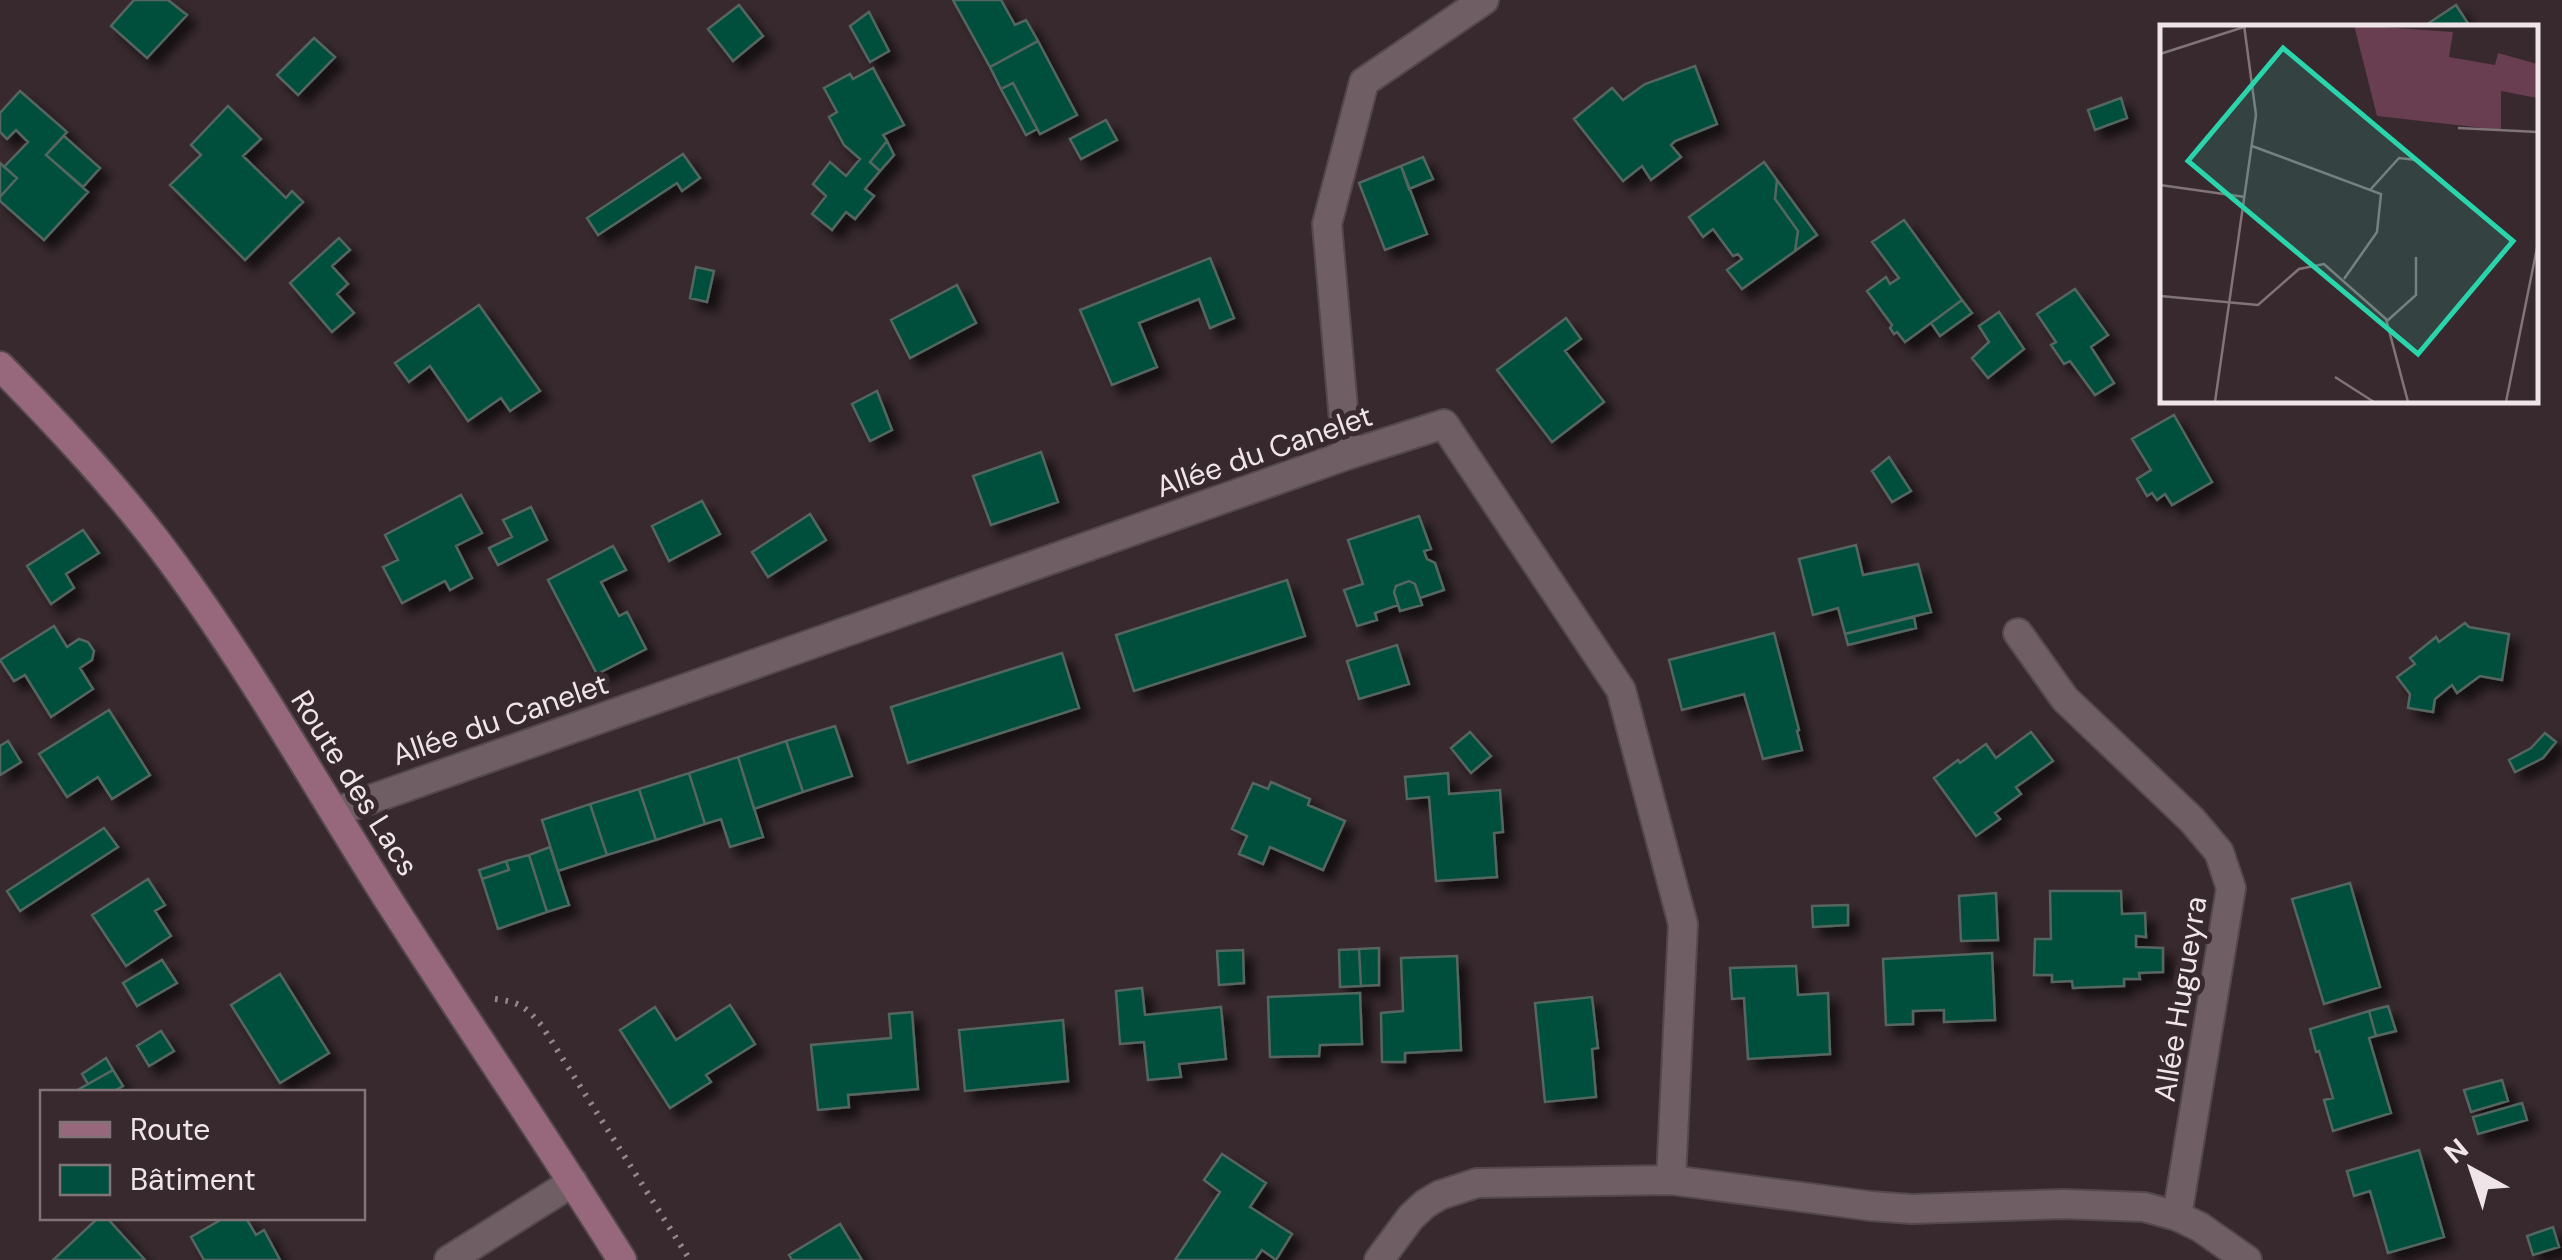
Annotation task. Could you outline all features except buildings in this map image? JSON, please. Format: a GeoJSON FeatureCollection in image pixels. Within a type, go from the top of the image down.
{"type":"FeatureCollection","features":[{"type":"Feature","properties":{"kind":"main road","name":"Route des Lacs"},"geometry":{"type":"LineString","coordinates":[[0,366],[70,438],[168,556],[256,685],[410,934],[622,1260]]}},
{"type":"Feature","properties":{"kind":"street"},"geometry":{"type":"LineString","coordinates":[[1347,455],[1327,224],[1364,82],[1484,0]]}},
{"type":"Feature","properties":{"kind":"street","name":"Allée du Canelet"},"geometry":{"type":"LineString","coordinates":[[335,812],[1444,424],[1621,690],[1683,924],[1671,1180]]}},
{"type":"Feature","properties":{"kind":"street","name":"Allée Hugueyra"},"geometry":{"type":"LineString","coordinates":[[2018,633],[2065,699],[2192,820],[2220,852],[2231,888],[2177,1216]]}},
{"type":"Feature","properties":{"kind":"street"},"geometry":{"type":"LineString","coordinates":[[1379,1260],[1424,1204],[1477,1183],[1671,1180],[1912,1209],[2063,1204],[2144,1207],[2177,1216],[2247,1260]]}},
{"type":"Feature","properties":{"kind":"street"},"geometry":{"type":"LineString","coordinates":[[449,1260],[573,1182]]}}]}
